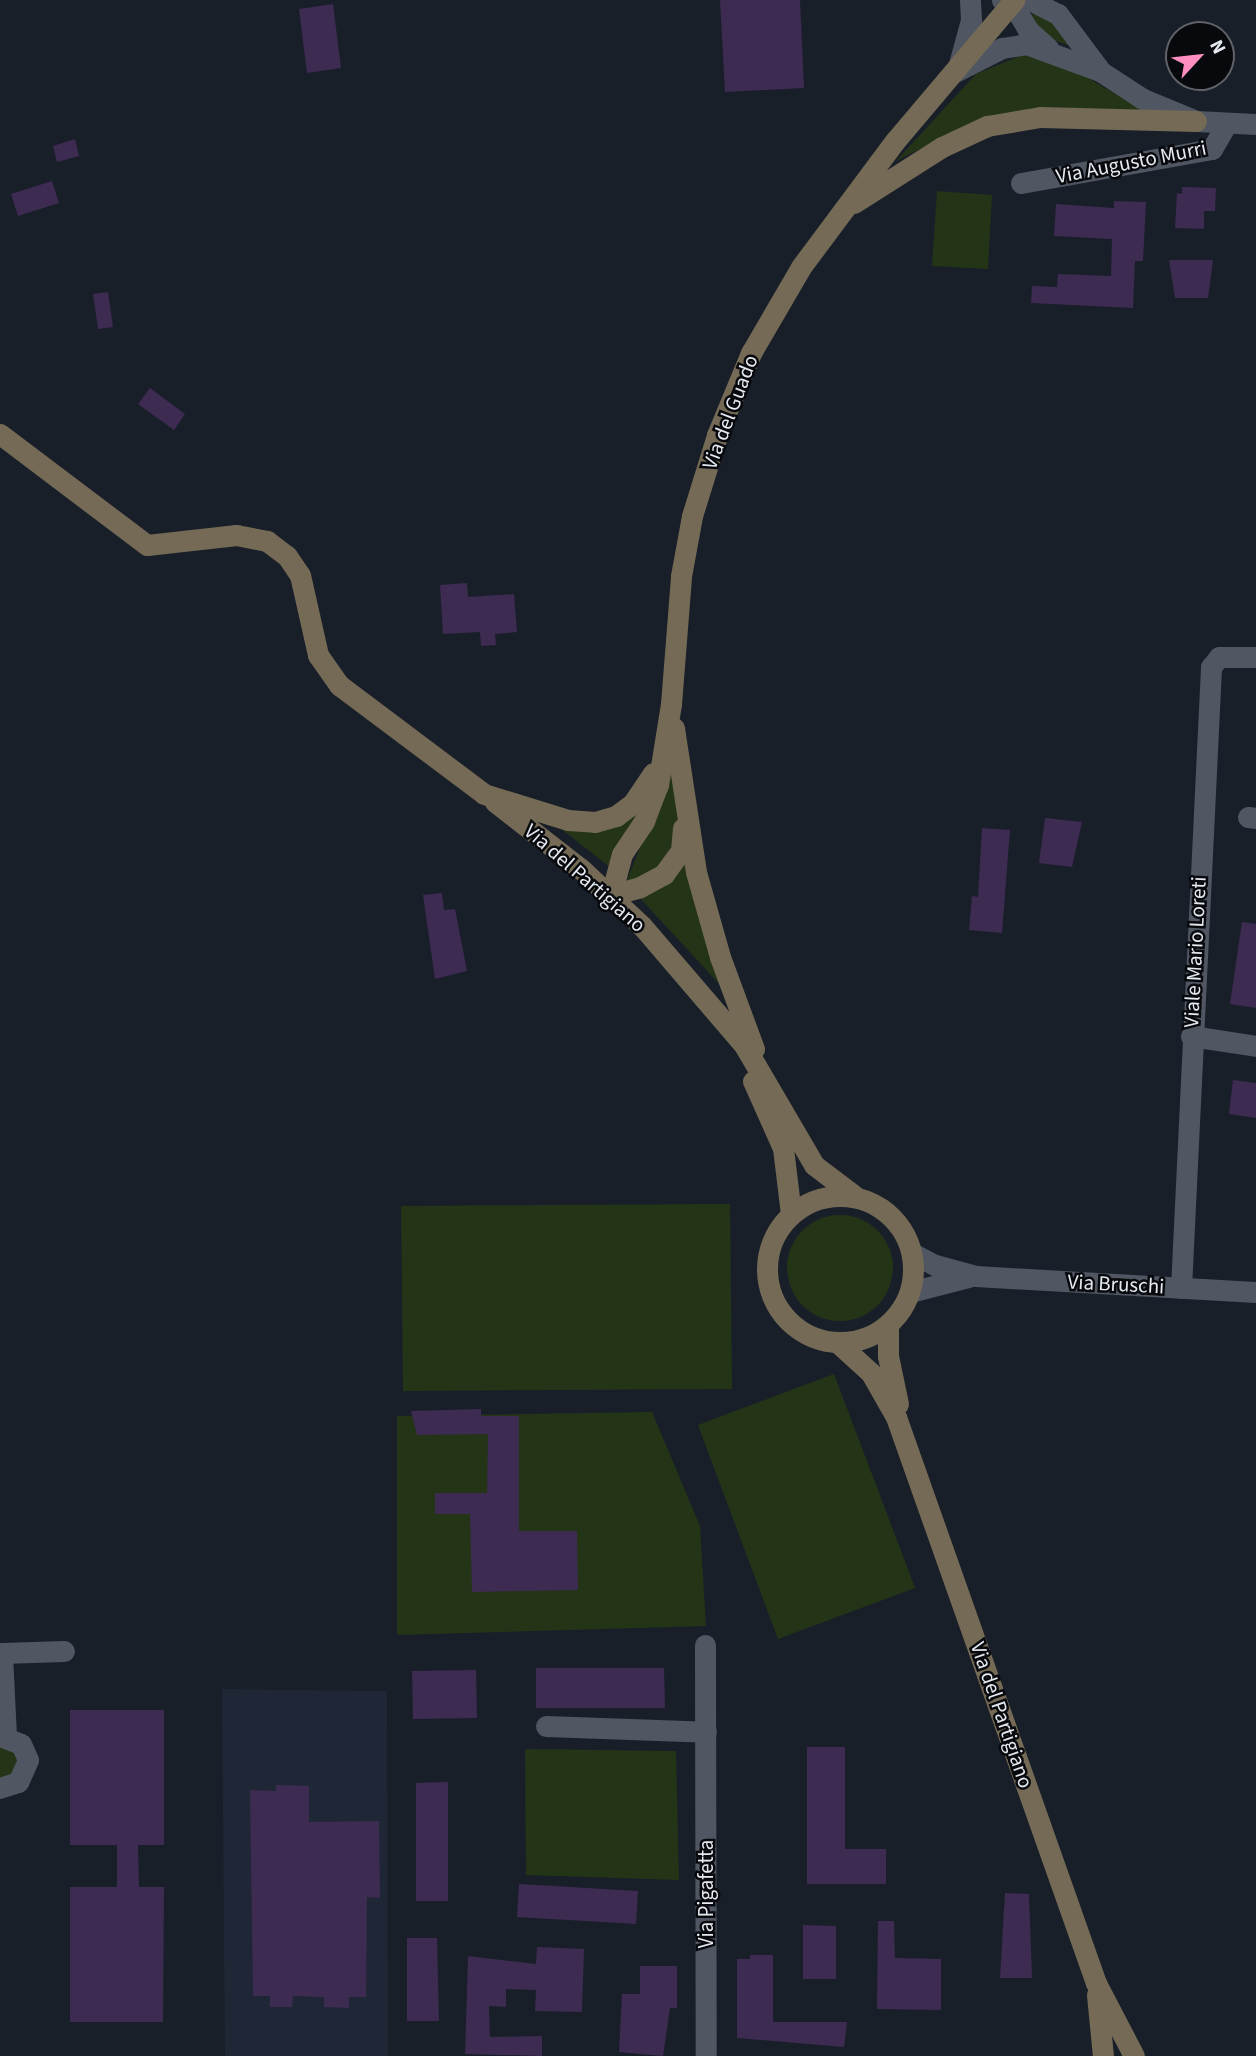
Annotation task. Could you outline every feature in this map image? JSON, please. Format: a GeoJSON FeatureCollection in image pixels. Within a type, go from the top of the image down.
{"type":"FeatureCollection","features":[{"type":"Feature","properties":{"kind":"main road","name":"Via del Guado"},"geometry":{"type":"LineString","coordinates":[[611,895],[622,853],[644,821],[654,797],[671,704],[681,576],[717,435],[751,353],[801,267],[843,210],[1014,1]]}},
{"type":"Feature","properties":{"kind":"main road"},"geometry":{"type":"LineString","coordinates":[[843,210],[943,147],[987,126],[1040,117],[1196,121]]}},
{"type":"Feature","properties":{"kind":"main road","name":"Via del Partigiano"},"geometry":{"type":"LineString","coordinates":[[0,434],[147,545],[243,536],[277,548],[300,575],[318,655],[339,685],[484,794],[611,895],[706,1001],[760,1067],[814,1165],[855,1196]]}},
{"type":"Feature","properties":{"kind":"main road"},"geometry":{"type":"LineString","coordinates":[[671,704],[684,802],[706,912],[760,1067]]}},
{"type":"Feature","properties":{"kind":"main road"},"geometry":{"type":"LineString","coordinates":[[484,794],[568,820],[595,822],[616,816],[633,803],[664,752]]}},
{"type":"Feature","properties":{"kind":"main road"},"geometry":{"type":"LineString","coordinates":[[611,895],[640,887],[664,874],[681,851],[684,802]]}},
{"type":"Feature","properties":{"kind":"main road","name":"Via del Partigiano"},"geometry":{"type":"LineString","coordinates":[[706,1001],[749,1073],[783,1148],[791,1214]]}},
{"type":"Feature","properties":{"kind":"main road"},"geometry":{"type":"LineString","coordinates":[[855,1196],[892,1216],[912,1252],[910,1292],[888,1325],[864,1338],[838,1343],[797,1329],[771,1294],[769,1251],[791,1214],[810,1201],[855,1196]]}},
{"type":"Feature","properties":{"kind":"main road","name":"Via del Partigiano"},"geometry":{"type":"LineString","coordinates":[[888,1325],[888,1356],[908,1447],[1096,1983],[1134,2056]]}},
{"type":"Feature","properties":{"kind":"main road","name":"Via del Partigiano"},"geometry":{"type":"LineString","coordinates":[[838,1343],[871,1373],[908,1447]]}},
{"type":"Feature","properties":{"kind":"main road","name":"Via del Partigiano"},"geometry":{"type":"LineString","coordinates":[[1096,1983],[1103,2056]]}},
{"type":"Feature","properties":{"kind":"street"},"geometry":{"type":"LineString","coordinates":[[955,72],[968,40],[970,0]]}},
{"type":"Feature","properties":{"kind":"street","name":"Via Augusto Murri"},"geometry":{"type":"LineString","coordinates":[[1063,0],[1070,31]]}},
{"type":"Feature","properties":{"kind":"street","name":"Via Augusto Murri"},"geometry":{"type":"LineString","coordinates":[[1014,1],[1028,30],[1050,50]]}},
{"type":"Feature","properties":{"kind":"street","name":"Via Augusto Murri"},"geometry":{"type":"LineString","coordinates":[[1014,1],[1058,14],[1100,71]]}},
{"type":"Feature","properties":{"kind":"street","name":"Via Augusto Murri"},"geometry":{"type":"LineString","coordinates":[[955,72],[1002,48],[1026,44],[1050,50],[1100,71],[1143,99],[1196,121],[1256,124]]}},
{"type":"Feature","properties":{"kind":"street","name":"Via Augusto Murri"},"geometry":{"type":"LineString","coordinates":[[1021,183],[1212,149],[1227,123]]}},
{"type":"Feature","properties":{"kind":"street","name":"Viale Mario Loreti"},"geometry":{"type":"LineString","coordinates":[[1181,1288],[1191,1036],[1211,667],[1219,657],[1256,657]]}},
{"type":"Feature","properties":{"kind":"street"},"geometry":{"type":"LineString","coordinates":[[1191,1036],[1256,1046]]}},
{"type":"Feature","properties":{"kind":"street","name":"Via Bruschi"},"geometry":{"type":"LineString","coordinates":[[912,1252],[935,1265],[976,1276],[1256,1292]]}},
{"type":"Feature","properties":{"kind":"street","name":"Via Bruschi"},"geometry":{"type":"LineString","coordinates":[[910,1292],[976,1276]]}},
{"type":"Feature","properties":{"kind":"street","name":"Via Pigafetta"},"geometry":{"type":"LineString","coordinates":[[705,1645],[706,2056]]}},
{"type":"Feature","properties":{"kind":"street"},"geometry":{"type":"LineString","coordinates":[[0,1788],[18,1782],[27,1768],[26,1752],[3,1736],[2,1653],[65,1651]]}},
{"type":"Feature","properties":{"kind":"street"},"geometry":{"type":"LineString","coordinates":[[546,1726],[706,1732]]}},
{"type":"Feature","properties":{"kind":"shaded area"},"geometry":{"type":"Polygon","coordinates":[[[222,1689],[387,1691],[388,2056],[225,2056],[222,1689]]]}},
{"type":"Feature","properties":{"kind":"green space"},"geometry":{"type":"Polygon","coordinates":[[[1032,9],[1046,12],[1073,47],[1051,39],[1033,21],[1032,9]]]}},
{"type":"Feature","properties":{"kind":"green space"},"geometry":{"type":"Polygon","coordinates":[[[1027,53],[1083,75],[1143,110],[1039,107],[978,120],[896,161],[976,74],[1027,53]]]}},
{"type":"Feature","properties":{"kind":"green space"},"geometry":{"type":"Polygon","coordinates":[[[937,191],[992,195],[988,269],[932,266],[937,191]]]}},
{"type":"Feature","properties":{"kind":"green space"},"geometry":{"type":"Polygon","coordinates":[[[672,766],[679,798],[678,834],[657,871],[626,883],[672,766]]]}},
{"type":"Feature","properties":{"kind":"green space"},"geometry":{"type":"Polygon","coordinates":[[[643,807],[611,868],[555,824],[643,807]]]}},
{"type":"Feature","properties":{"kind":"green space"},"geometry":{"type":"Polygon","coordinates":[[[687,853],[724,989],[639,897],[687,853]]]}},
{"type":"Feature","properties":{"kind":"green space"},"geometry":{"type":"Polygon","coordinates":[[[730,1204],[732,1389],[403,1391],[401,1206],[730,1204]]]}},
{"type":"Feature","properties":{"kind":"green space"},"geometry":{"type":"Polygon","coordinates":[[[840,1215],[860,1219],[878,1230],[889,1248],[893,1268],[889,1288],[878,1306],[860,1317],[840,1321],[820,1317],[802,1306],[791,1288],[787,1268],[791,1248],[802,1230],[820,1219],[840,1215]]]}},
{"type":"Feature","properties":{"kind":"green space"},"geometry":{"type":"Polygon","coordinates":[[[834,1374],[915,1588],[778,1639],[698,1425],[834,1374]]]}},
{"type":"Feature","properties":{"kind":"green space"},"geometry":{"type":"Polygon","coordinates":[[[652,1412],[700,1526],[706,1626],[397,1635],[397,1416],[652,1412]]]}},
{"type":"Feature","properties":{"kind":"green space"},"geometry":{"type":"Polygon","coordinates":[[[0,1744],[17,1753],[17,1771],[0,1780],[0,1744]]]}},
{"type":"Feature","properties":{"kind":"green space"},"geometry":{"type":"Polygon","coordinates":[[[525,1749],[676,1751],[679,1880],[526,1875],[525,1749]]]}},
{"type":"Feature","properties":{"kind":"building"},"geometry":{"type":"Polygon","coordinates":[[[720,0],[800,0],[804,88],[725,92],[720,0]]]}},
{"type":"Feature","properties":{"kind":"building"},"geometry":{"type":"Polygon","coordinates":[[[333,4],[341,68],[307,73],[299,9],[333,4]]]}},
{"type":"Feature","properties":{"kind":"building"},"geometry":{"type":"Polygon","coordinates":[[[75,139],[79,156],[57,162],[53,146],[75,139]]]}},
{"type":"Feature","properties":{"kind":"building"},"geometry":{"type":"Polygon","coordinates":[[[52,181],[59,203],[18,216],[11,194],[52,181]]]}},
{"type":"Feature","properties":{"kind":"building"},"geometry":{"type":"Polygon","coordinates":[[[1182,187],[1216,188],[1215,211],[1204,211],[1204,229],[1175,228],[1177,193],[1182,194],[1182,187]]]}},
{"type":"Feature","properties":{"kind":"building"},"geometry":{"type":"Polygon","coordinates":[[[1114,201],[1146,202],[1143,261],[1135,261],[1133,308],[1031,303],[1032,286],[1057,287],[1058,274],[1111,276],[1112,239],[1054,236],[1056,204],[1114,208],[1114,201]]]}},
{"type":"Feature","properties":{"kind":"building"},"geometry":{"type":"Polygon","coordinates":[[[1169,260],[1213,260],[1208,298],[1175,298],[1169,260]]]}},
{"type":"Feature","properties":{"kind":"building"},"geometry":{"type":"Polygon","coordinates":[[[108,292],[113,327],[98,329],[93,294],[108,292]]]}},
{"type":"Feature","properties":{"kind":"building"},"geometry":{"type":"Polygon","coordinates":[[[150,388],[185,414],[174,430],[138,404],[150,388]]]}},
{"type":"Feature","properties":{"kind":"building"},"geometry":{"type":"Polygon","coordinates":[[[467,583],[468,597],[514,594],[517,632],[495,634],[496,645],[481,646],[480,632],[443,634],[440,585],[467,583]]]}},
{"type":"Feature","properties":{"kind":"building"},"geometry":{"type":"Polygon","coordinates":[[[1045,818],[1082,822],[1072,867],[1039,863],[1045,818]]]}},
{"type":"Feature","properties":{"kind":"building"},"geometry":{"type":"Polygon","coordinates":[[[982,828],[1010,830],[1002,933],[969,930],[972,896],[978,897],[982,828]]]}},
{"type":"Feature","properties":{"kind":"building"},"geometry":{"type":"Polygon","coordinates":[[[442,893],[444,910],[455,909],[467,971],[435,979],[423,895],[442,893]]]}},
{"type":"Feature","properties":{"kind":"building"},"geometry":{"type":"Polygon","coordinates":[[[1242,922],[1256,924],[1256,1008],[1230,1004],[1242,922]]]}},
{"type":"Feature","properties":{"kind":"building"},"geometry":{"type":"Polygon","coordinates":[[[1233,1080],[1256,1083],[1256,1118],[1229,1114],[1233,1080]]]}},
{"type":"Feature","properties":{"kind":"building"},"geometry":{"type":"Polygon","coordinates":[[[481,1409],[481,1416],[519,1416],[519,1531],[577,1531],[578,1590],[472,1592],[470,1514],[435,1514],[435,1493],[487,1493],[488,1434],[417,1435],[411,1411],[481,1409]]]}},
{"type":"Feature","properties":{"kind":"building"},"geometry":{"type":"Polygon","coordinates":[[[536,1668],[664,1668],[665,1708],[536,1708],[536,1668]]]}},
{"type":"Feature","properties":{"kind":"building"},"geometry":{"type":"Polygon","coordinates":[[[476,1670],[477,1718],[413,1719],[412,1671],[476,1670]]]}},
{"type":"Feature","properties":{"kind":"building"},"geometry":{"type":"Polygon","coordinates":[[[70,1710],[164,1710],[164,1845],[138,1845],[139,1887],[164,1887],[163,2022],[70,2022],[70,1887],[117,1887],[117,1845],[70,1845],[70,1710]]]}},
{"type":"Feature","properties":{"kind":"building"},"geometry":{"type":"Polygon","coordinates":[[[807,1747],[845,1747],[845,1849],[886,1849],[886,1884],[807,1884],[807,1747]]]}},
{"type":"Feature","properties":{"kind":"building"},"geometry":{"type":"Polygon","coordinates":[[[448,1782],[448,1901],[416,1901],[416,1783],[448,1782]]]}},
{"type":"Feature","properties":{"kind":"building"},"geometry":{"type":"Polygon","coordinates":[[[276,1785],[309,1786],[309,1822],[379,1821],[380,1898],[367,1897],[366,1997],[349,1997],[349,2008],[324,2007],[324,1997],[293,1996],[292,2007],[270,2007],[270,1996],[253,1996],[250,1790],[276,1791],[276,1785]]]}},
{"type":"Feature","properties":{"kind":"building"},"geometry":{"type":"Polygon","coordinates":[[[519,1884],[638,1891],[636,1924],[517,1917],[519,1884]]]}},
{"type":"Feature","properties":{"kind":"building"},"geometry":{"type":"Polygon","coordinates":[[[1005,1893],[1029,1894],[1032,1978],[1000,1978],[1005,1893]]]}},
{"type":"Feature","properties":{"kind":"building"},"geometry":{"type":"Polygon","coordinates":[[[878,1921],[894,1921],[895,1958],[941,1959],[941,2010],[877,2009],[878,1921]]]}},
{"type":"Feature","properties":{"kind":"building"},"geometry":{"type":"Polygon","coordinates":[[[803,1925],[836,1926],[836,1979],[803,1979],[803,1925]]]}},
{"type":"Feature","properties":{"kind":"building"},"geometry":{"type":"Polygon","coordinates":[[[407,1938],[437,1938],[439,2021],[407,2021],[407,1938]]]}},
{"type":"Feature","properties":{"kind":"building"},"geometry":{"type":"Polygon","coordinates":[[[537,1947],[584,1949],[582,2012],[535,2011],[536,1990],[506,1989],[506,2007],[489,2006],[490,2037],[542,2036],[542,2056],[465,2054],[468,1956],[536,1964],[537,1947]]]}},
{"type":"Feature","properties":{"kind":"building"},"geometry":{"type":"Polygon","coordinates":[[[750,1955],[773,1955],[773,2022],[847,2022],[844,2047],[737,2038],[737,1959],[750,1959],[750,1955]]]}},
{"type":"Feature","properties":{"kind":"building"},"geometry":{"type":"Polygon","coordinates":[[[640,1966],[677,1966],[677,2008],[670,2008],[663,2056],[619,2052],[622,1994],[640,1994],[640,1966]]]}}]}
